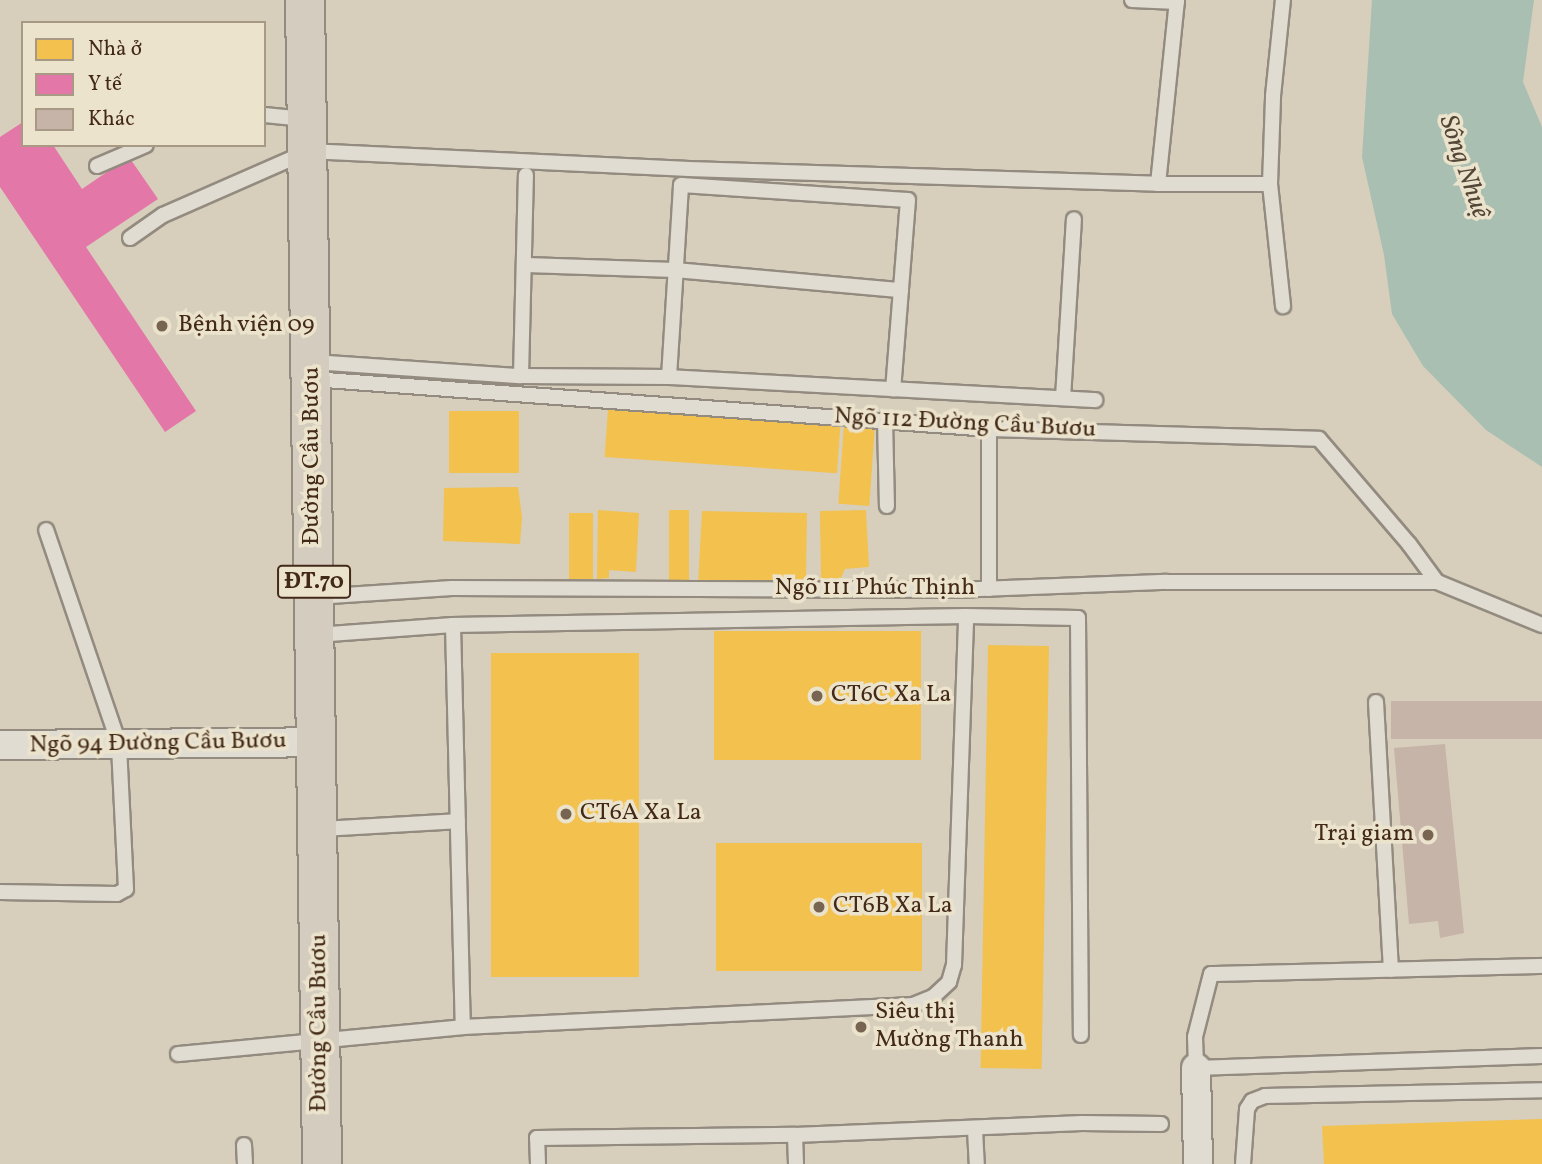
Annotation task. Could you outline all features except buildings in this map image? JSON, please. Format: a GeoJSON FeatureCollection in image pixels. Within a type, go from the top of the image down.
{"type":"FeatureCollection","features":[{"type":"Feature","properties":{"kind":"main road","name":"Đường Cầu Bươu"},"geometry":{"type":"LineString","coordinates":[[305,0],[309,135],[321,1164]]}},
{"type":"Feature","properties":{"kind":"street","name":"Ngõ 94 Đường Cầu Bươu"},"geometry":{"type":"LineString","coordinates":[[0,745],[317,742]]}},
{"type":"Feature","properties":{"kind":"street"},"geometry":{"type":"LineString","coordinates":[[1196,1068],[1198,1164]]}},
{"type":"Feature","properties":{"kind":"lane"},"geometry":{"type":"LineString","coordinates":[[1132,0],[1177,1],[1158,184]]}},
{"type":"Feature","properties":{"kind":"lane"},"geometry":{"type":"LineString","coordinates":[[1283,0],[1273,96],[1270,184],[1283,306]]}},
{"type":"Feature","properties":{"kind":"lane"},"geometry":{"type":"LineString","coordinates":[[266,116],[309,135],[688,169],[1158,184],[1270,184]]}},
{"type":"Feature","properties":{"kind":"lane"},"geometry":{"type":"LineString","coordinates":[[130,238],[163,215],[309,135]]}},
{"type":"Feature","properties":{"kind":"lane"},"geometry":{"type":"LineString","coordinates":[[97,166],[141,147]]}},
{"type":"Feature","properties":{"kind":"lane"},"geometry":{"type":"LineString","coordinates":[[521,376],[526,265],[526,175]]}},
{"type":"Feature","properties":{"kind":"lane"},"geometry":{"type":"LineString","coordinates":[[669,377],[681,185],[908,200],[893,389]]}},
{"type":"Feature","properties":{"kind":"lane"},"geometry":{"type":"LineString","coordinates":[[1063,398],[1074,219]]}},
{"type":"Feature","properties":{"kind":"lane"},"geometry":{"type":"LineString","coordinates":[[526,265],[675,270],[901,290]]}},
{"type":"Feature","properties":{"kind":"lane"},"geometry":{"type":"LineString","coordinates":[[312,370],[669,377],[1095,400]]}},
{"type":"Feature","properties":{"kind":"lane","name":"Ngõ 112 Đường Cầu Bươu"},"geometry":{"type":"LineString","coordinates":[[312,370],[989,429],[1319,439],[1409,544],[1437,582]]}},
{"type":"Feature","properties":{"kind":"lane"},"geometry":{"type":"LineString","coordinates":[[885,420],[887,506]]}},
{"type":"Feature","properties":{"kind":"lane"},"geometry":{"type":"LineString","coordinates":[[989,429],[989,589]]}},
{"type":"Feature","properties":{"kind":"lane"},"geometry":{"type":"LineString","coordinates":[[0,892],[117,894],[127,889],[119,744],[46,530]]}},
{"type":"Feature","properties":{"kind":"lane","name":"Ngõ 111 Phúc Thịnh"},"geometry":{"type":"LineString","coordinates":[[314,597],[452,588],[989,589],[1167,582],[1437,582]]}},
{"type":"Feature","properties":{"kind":"lane"},"geometry":{"type":"LineString","coordinates":[[1437,582],[1542,625]]}},
{"type":"Feature","properties":{"kind":"lane"},"geometry":{"type":"LineString","coordinates":[[315,635],[453,625],[966,616],[1078,618],[1081,1035]]}},
{"type":"Feature","properties":{"kind":"lane"},"geometry":{"type":"LineString","coordinates":[[178,1054],[463,1027],[913,1005],[923,1002],[949,982],[954,965],[966,616]]}},
{"type":"Feature","properties":{"kind":"lane"},"geometry":{"type":"LineString","coordinates":[[453,625],[463,1027]]}},
{"type":"Feature","properties":{"kind":"lane"},"geometry":{"type":"LineString","coordinates":[[1376,702],[1391,970]]}},
{"type":"Feature","properties":{"kind":"lane"},"geometry":{"type":"LineString","coordinates":[[318,829],[458,821]]}},
{"type":"Feature","properties":{"kind":"lane"},"geometry":{"type":"LineString","coordinates":[[1542,966],[1211,974],[1195,1037],[1196,1068],[1542,1056]]}},
{"type":"Feature","properties":{"kind":"lane"},"geometry":{"type":"LineString","coordinates":[[1243,1164],[1247,1109],[1252,1101],[1265,1096],[1542,1090]]}},
{"type":"Feature","properties":{"kind":"lane"},"geometry":{"type":"LineString","coordinates":[[538,1164],[537,1138],[796,1135],[975,1130],[1082,1123],[1161,1124]]}},
{"type":"Feature","properties":{"kind":"lane"},"geometry":{"type":"LineString","coordinates":[[975,1130],[977,1164]]}},
{"type":"Feature","properties":{"kind":"lane"},"geometry":{"type":"LineString","coordinates":[[796,1135],[796,1164]]}},
{"type":"Feature","properties":{"kind":"lane"},"geometry":{"type":"LineString","coordinates":[[244,1145],[245,1164]]}},
{"type":"Feature","properties":{"kind":"water","name":"Sông Nhuệ"},"geometry":{"type":"Polygon","coordinates":[[[1372,0],[1534,0],[1523,82],[1542,127],[1542,467],[1486,430],[1423,366],[1392,314],[1384,255],[1362,157],[1372,0]]]}},
{"type":"Feature","properties":{"kind":"place","name":"Bệnh viện 09"},"geometry":{"type":"Point","coordinates":[162,326]}},
{"type":"Feature","properties":{"kind":"place","name":"CT6C Xa La"},"geometry":{"type":"Point","coordinates":[817,696]}},
{"type":"Feature","properties":{"kind":"place","name":"CT6A Xa La"},"geometry":{"type":"Point","coordinates":[566,814]}},
{"type":"Feature","properties":{"kind":"place","name":"Trại giam"},"geometry":{"type":"Point","coordinates":[1428,835]}},
{"type":"Feature","properties":{"kind":"place","name":"CT6B Xa La"},"geometry":{"type":"Point","coordinates":[819,907]}},
{"type":"Feature","properties":{"kind":"place","name":"Siêu thị Mường Thanh"},"geometry":{"type":"Point","coordinates":[861,1027]}}]}
